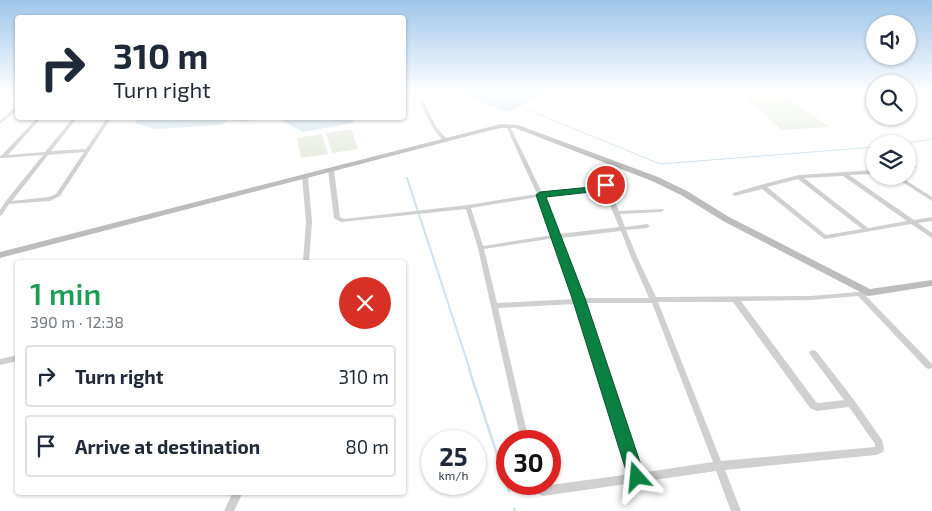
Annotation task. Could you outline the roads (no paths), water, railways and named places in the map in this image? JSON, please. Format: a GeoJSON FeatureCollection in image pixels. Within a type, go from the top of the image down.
{"type":"FeatureCollection","features":[{"type":"Feature","properties":{"kind":"street"},"geometry":{"type":"LineString","coordinates":[[429,116],[435,128],[445,140]]}},
{"type":"Feature","properties":{"kind":"street"},"geometry":{"type":"LineString","coordinates":[[1,158],[37,120]]}},
{"type":"Feature","properties":{"kind":"street"},"geometry":{"type":"LineString","coordinates":[[0,214],[73,120]]}},
{"type":"Feature","properties":{"kind":"street"},"geometry":{"type":"LineString","coordinates":[[7,203],[55,198],[108,120]]}},
{"type":"Feature","properties":{"kind":"street"},"geometry":{"type":"LineString","coordinates":[[508,126],[540,195],[580,301],[637,477]]}},
{"type":"Feature","properties":{"kind":"street"},"geometry":{"type":"LineString","coordinates":[[0,255],[445,140],[508,126],[516,126],[655,179],[684,193],[726,219],[865,294],[929,366]]}},
{"type":"Feature","properties":{"kind":"street"},"geometry":{"type":"LineString","coordinates":[[1,158],[87,150]]}},
{"type":"Feature","properties":{"kind":"street"},"geometry":{"type":"LineString","coordinates":[[331,170],[338,220],[342,221],[468,208],[540,195],[605,188]]}},
{"type":"Feature","properties":{"kind":"street"},"geometry":{"type":"LineString","coordinates":[[598,173],[606,185],[605,188],[654,300],[736,511]]}},
{"type":"Feature","properties":{"kind":"street"},"geometry":{"type":"LineString","coordinates":[[735,194],[799,177],[866,173]]}},
{"type":"Feature","properties":{"kind":"street"},"geometry":{"type":"LineString","coordinates":[[845,175],[932,236]]}},
{"type":"Feature","properties":{"kind":"street"},"geometry":{"type":"LineString","coordinates":[[305,176],[309,222],[306,260]]}},
{"type":"Feature","properties":{"kind":"street"},"geometry":{"type":"LineString","coordinates":[[799,177],[867,230]]}},
{"type":"Feature","properties":{"kind":"street"},"geometry":{"type":"LineString","coordinates":[[909,185],[932,199]]}},
{"type":"Feature","properties":{"kind":"street"},"geometry":{"type":"LineString","coordinates":[[762,186],[825,237],[932,219]]}},
{"type":"Feature","properties":{"kind":"street"},"geometry":{"type":"LineString","coordinates":[[468,208],[481,248],[522,430]]}},
{"type":"Feature","properties":{"kind":"street"},"geometry":{"type":"LineString","coordinates":[[616,213],[661,210]]}},
{"type":"Feature","properties":{"kind":"street"},"geometry":{"type":"LineString","coordinates":[[481,248],[556,236],[647,226]]}},
{"type":"Feature","properties":{"kind":"street"},"geometry":{"type":"LineString","coordinates":[[494,306],[580,301],[735,299],[865,294],[932,283]]}},
{"type":"Feature","properties":{"kind":"street"},"geometry":{"type":"LineString","coordinates":[[735,299],[813,405],[818,407],[851,403]]}},
{"type":"Feature","properties":{"kind":"street"},"geometry":{"type":"LineString","coordinates":[[561,488],[718,466],[876,451],[880,449],[879,443],[813,353]]}},
{"type":"Feature","properties":{"kind":"street"},"geometry":{"type":"LineString","coordinates":[[0,362],[15,359]]}},
{"type":"Feature","properties":{"kind":"street"},"geometry":{"type":"LineString","coordinates":[[229,511],[237,495]]}},
{"type":"Feature","properties":{"kind":"water"},"geometry":{"type":"Polygon","coordinates":[[[137,120],[229,120],[221,125],[155,129],[135,123],[137,120]]]}},
{"type":"Feature","properties":{"kind":"water"},"geometry":{"type":"Polygon","coordinates":[[[229,120],[252,120],[245,122],[229,120]]]}},
{"type":"Feature","properties":{"kind":"water"},"geometry":{"type":"Polygon","coordinates":[[[281,120],[354,120],[353,123],[303,132],[281,120]]]}},
{"type":"Feature","properties":{"kind":"waterway"},"geometry":{"type":"LineString","coordinates":[[543,116],[660,164],[866,148]]}},
{"type":"Feature","properties":{"kind":"waterway"},"geometry":{"type":"LineString","coordinates":[[916,142],[932,139]]}},
{"type":"Feature","properties":{"kind":"waterway"},"geometry":{"type":"LineString","coordinates":[[407,178],[470,370]]}},
{"type":"Feature","properties":{"kind":"waterway"},"geometry":{"type":"LineString","coordinates":[[469,369],[496,451]]}}]}
